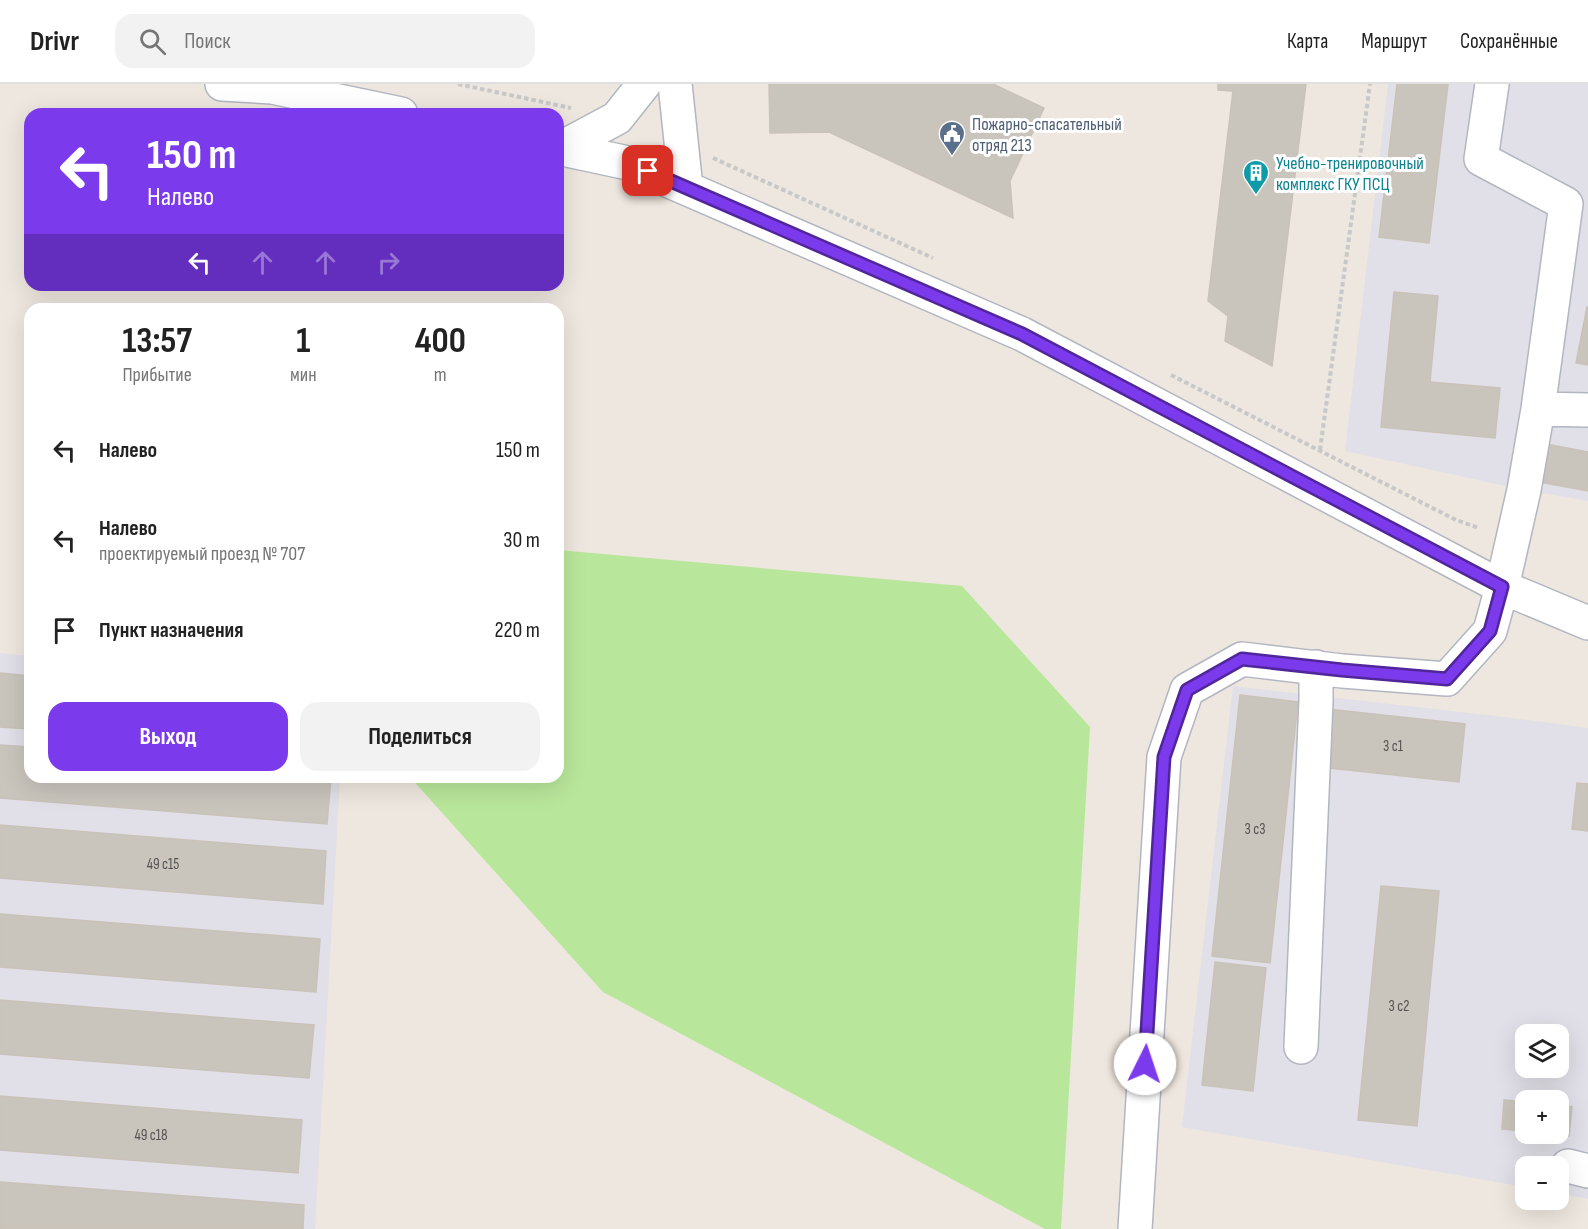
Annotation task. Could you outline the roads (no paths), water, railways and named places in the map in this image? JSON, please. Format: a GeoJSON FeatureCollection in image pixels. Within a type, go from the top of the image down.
{"type":"FeatureCollection","features":[{"type":"Feature","properties":{"kind":"street"},"geometry":{"type":"LineString","coordinates":[[222,84],[272,87],[372,108]]}},
{"type":"Feature","properties":{"kind":"street"},"geometry":{"type":"LineString","coordinates":[[564,146],[617,118],[644,84]]}},
{"type":"Feature","properties":{"kind":"street"},"geometry":{"type":"LineString","coordinates":[[675,84],[686,188]]}},
{"type":"Feature","properties":{"kind":"street"},"geometry":{"type":"LineString","coordinates":[[1135,1229],[1164,757],[1187,690],[1242,659],[1447,679],[1490,631],[1524,490],[1538,409],[1566,204],[1481,159],[1492,84]]}},
{"type":"Feature","properties":{"kind":"street"},"geometry":{"type":"LineString","coordinates":[[564,149],[628,163],[1022,334],[1502,587],[1588,622]]}},
{"type":"Feature","properties":{"kind":"street"},"geometry":{"type":"LineString","coordinates":[[1538,409],[1588,410]]}},
{"type":"Feature","properties":{"kind":"street"},"geometry":{"type":"LineString","coordinates":[[1301,1047],[1316,713],[1316,667]]}},
{"type":"Feature","properties":{"kind":"place","name":"Пожарно-спасательный отряд 213"},"geometry":{"type":"Point","coordinates":[952,157]}},
{"type":"Feature","properties":{"kind":"place","name":"Учебно-тренировочный комплекс ГКУ ПСЦ"},"geometry":{"type":"Point","coordinates":[1256,196]}}]}
